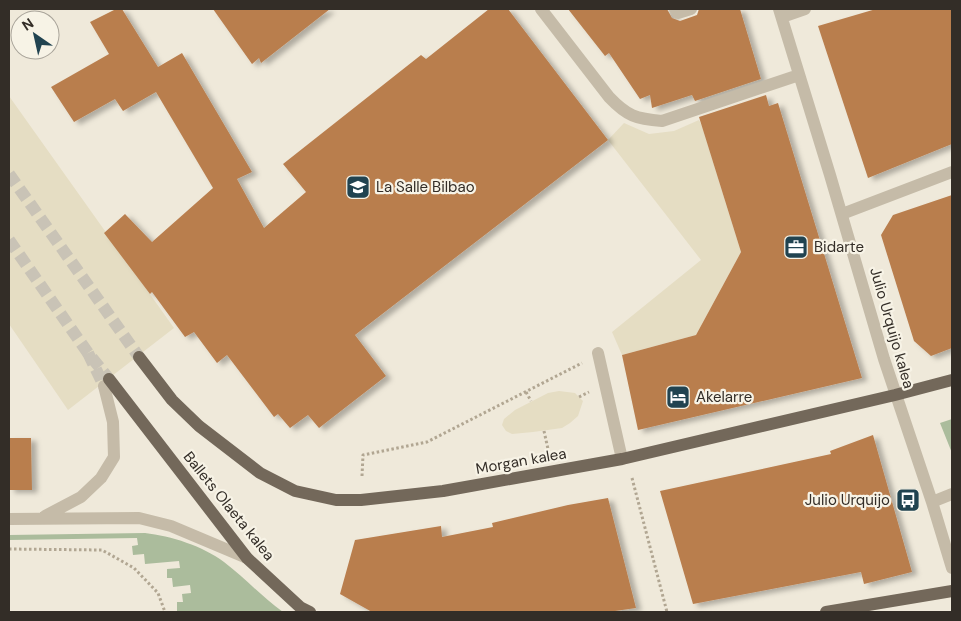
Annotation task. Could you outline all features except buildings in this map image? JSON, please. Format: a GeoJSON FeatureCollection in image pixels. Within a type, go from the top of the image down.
{"type":"FeatureCollection","features":[{"type":"Feature","properties":{"kind":"main road","name":"Morgan kalea"},"geometry":{"type":"LineString","coordinates":[[139,357],[172,400],[199,426],[260,473],[295,491],[336,500],[382,499],[443,491],[622,459],[952,380]]}},
{"type":"Feature","properties":{"kind":"main road","name":"Ballets Olaeta kalea"},"geometry":{"type":"LineString","coordinates":[[106,383],[169,458],[247,558],[300,607],[310,612]]}},
{"type":"Feature","properties":{"kind":"main road"},"geometry":{"type":"LineString","coordinates":[[826,612],[952,591]]}},
{"type":"Feature","properties":{"kind":"street"},"geometry":{"type":"LineString","coordinates":[[541,9],[609,97],[620,108],[640,119],[662,121],[799,75]]}},
{"type":"Feature","properties":{"kind":"street"},"geometry":{"type":"LineString","coordinates":[[675,9],[678,13],[691,9]]}},
{"type":"Feature","properties":{"kind":"street"},"geometry":{"type":"LineString","coordinates":[[780,13],[805,9]]}},
{"type":"Feature","properties":{"kind":"street","name":"Julio Urquijo kalea"},"geometry":{"type":"LineString","coordinates":[[780,13],[895,395],[932,502],[952,568]]}},
{"type":"Feature","properties":{"kind":"street"},"geometry":{"type":"LineString","coordinates":[[842,214],[952,172]]}},
{"type":"Feature","properties":{"kind":"street"},"geometry":{"type":"LineString","coordinates":[[598,353],[622,459]]}},
{"type":"Feature","properties":{"kind":"street"},"geometry":{"type":"LineString","coordinates":[[43,518],[82,497],[101,478],[114,457],[114,422],[106,383]]}},
{"type":"Feature","properties":{"kind":"street"},"geometry":{"type":"LineString","coordinates":[[932,502],[952,494]]}},
{"type":"Feature","properties":{"kind":"street"},"geometry":{"type":"LineString","coordinates":[[9,519],[139,518],[170,526],[247,558]]}},
{"type":"Feature","properties":{"kind":"path"},"geometry":{"type":"LineString","coordinates":[[362,476],[363,455],[426,442],[571,369],[598,353]]}},
{"type":"Feature","properties":{"kind":"path"},"geometry":{"type":"LineString","coordinates":[[526,392],[531,401]]}},
{"type":"Feature","properties":{"kind":"path"},"geometry":{"type":"LineString","coordinates":[[579,397],[589,392]]}},
{"type":"Feature","properties":{"kind":"path"},"geometry":{"type":"LineString","coordinates":[[544,431],[548,450]]}},
{"type":"Feature","properties":{"kind":"path"},"geometry":{"type":"LineString","coordinates":[[632,478],[667,612]]}},
{"type":"Feature","properties":{"kind":"path"},"geometry":{"type":"LineString","coordinates":[[9,549],[102,550],[134,568],[158,593],[165,612]]}},
{"type":"Feature","properties":{"kind":"green space"},"geometry":{"type":"Polygon","coordinates":[[[952,419],[952,453],[940,423],[952,419]]]}},
{"type":"Feature","properties":{"kind":"green space"},"geometry":{"type":"Polygon","coordinates":[[[145,533],[186,543],[216,556],[283,612],[177,612],[177,602],[183,602],[182,594],[191,593],[190,585],[173,587],[172,578],[167,578],[167,569],[180,568],[179,561],[145,564],[144,554],[133,555],[132,546],[138,545],[137,538],[9,540],[9,535],[145,533]]]}},
{"type":"Feature","properties":{"kind":"shaded area"},"geometry":{"type":"Polygon","coordinates":[[[9,96],[174,328],[68,410],[9,324],[9,96]]]}},
{"type":"Feature","properties":{"kind":"shaded area"},"geometry":{"type":"Polygon","coordinates":[[[699,120],[741,252],[696,335],[622,355],[612,332],[701,260],[608,140],[624,123],[649,134],[674,131],[699,120]]]}},
{"type":"Feature","properties":{"kind":"shaded area"},"geometry":{"type":"Polygon","coordinates":[[[559,391],[575,393],[583,401],[578,416],[570,423],[562,428],[533,432],[512,434],[506,431],[502,425],[504,419],[515,410],[548,393],[559,391]]]}},
{"type":"Feature","properties":{"kind":"tunnel"},"geometry":{"type":"LineString","coordinates":[[9,174],[139,357]]}},
{"type":"Feature","properties":{"kind":"tunnel"},"geometry":{"type":"LineString","coordinates":[[9,240],[88,353],[109,379]]}},
{"type":"Feature","properties":{"kind":"tunnel"},"geometry":{"type":"LineString","coordinates":[[88,353],[104,386]]}},
{"type":"Feature","properties":{"kind":"place","name":"La Salle Bilbao"},"geometry":{"type":"Point","coordinates":[358,187]}},
{"type":"Feature","properties":{"kind":"place","name":"Bidarte"},"geometry":{"type":"Point","coordinates":[796,247]}},
{"type":"Feature","properties":{"kind":"place","name":"Akelarre"},"geometry":{"type":"Point","coordinates":[678,397]}},
{"type":"Feature","properties":{"kind":"place","name":"Julio Urquijo"},"geometry":{"type":"Point","coordinates":[908,500]}}]}
